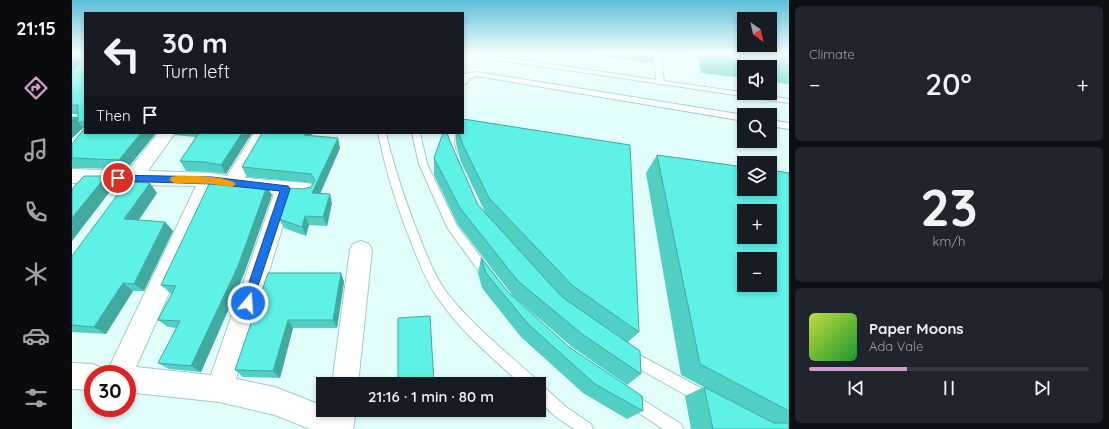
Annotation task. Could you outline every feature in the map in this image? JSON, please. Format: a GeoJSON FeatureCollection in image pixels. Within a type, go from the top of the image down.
{"type":"FeatureCollection","features":[{"type":"Feature","properties":{"kind":"street"},"geometry":{"type":"LineString","coordinates":[[119,197],[166,134]]}},
{"type":"Feature","properties":{"kind":"street"},"geometry":{"type":"LineString","coordinates":[[123,365],[204,190],[222,182],[261,134]]}},
{"type":"Feature","properties":{"kind":"street"},"geometry":{"type":"LineString","coordinates":[[72,176],[222,182],[296,190],[219,390]]}},
{"type":"Feature","properties":{"kind":"street"},"geometry":{"type":"LineString","coordinates":[[346,377],[361,250]]}},
{"type":"Feature","properties":{"kind":"street"},"geometry":{"type":"LineString","coordinates":[[72,376],[84,377]]}},
{"type":"Feature","properties":{"kind":"street"},"geometry":{"type":"LineString","coordinates":[[136,380],[219,390],[275,401],[342,422]]}},
{"type":"Feature","properties":{"kind":"lane"},"geometry":{"type":"LineString","coordinates":[[477,74],[737,117]]}},
{"type":"Feature","properties":{"kind":"lane"},"geometry":{"type":"LineString","coordinates":[[464,80],[467,76],[477,74]]}},
{"type":"Feature","properties":{"kind":"lane"},"geometry":{"type":"LineString","coordinates":[[602,74],[789,101]]}},
{"type":"Feature","properties":{"kind":"lane"},"geometry":{"type":"LineString","coordinates":[[659,74],[660,83]]}},
{"type":"Feature","properties":{"kind":"lane"},"geometry":{"type":"LineString","coordinates":[[777,124],[789,126]]}},
{"type":"Feature","properties":{"kind":"lane"},"geometry":{"type":"LineString","coordinates":[[382,134],[388,160],[402,207],[431,278],[444,297],[464,320],[524,377]]}},
{"type":"Feature","properties":{"kind":"lane"},"geometry":{"type":"LineString","coordinates":[[416,134],[423,164],[453,229],[494,282]]}},
{"type":"Feature","properties":{"kind":"lane"},"geometry":{"type":"LineString","coordinates":[[451,134],[450,144],[456,163]]}},
{"type":"Feature","properties":{"kind":"lane"},"geometry":{"type":"LineString","coordinates":[[621,350],[714,403]]}},
{"type":"Feature","properties":{"kind":"lane"},"geometry":{"type":"LineString","coordinates":[[622,393],[676,429]]}},
{"type":"Feature","properties":{"kind":"lane"},"geometry":{"type":"LineString","coordinates":[[546,398],[561,412],[586,429]]}},
{"type":"Feature","properties":{"kind":"building"},"geometry":{"type":"Polygon","coordinates":[[[72,74],[84,74],[84,122],[78,122],[78,105],[72,105],[72,74]]]}},
{"type":"Feature","properties":{"kind":"building"},"geometry":{"type":"Polygon","coordinates":[[[464,119],[630,145],[639,332],[573,286],[489,198],[463,145],[459,134],[464,134],[464,119]]]}},
{"type":"Feature","properties":{"kind":"building"},"geometry":{"type":"Polygon","coordinates":[[[84,129],[84,134],[140,134],[119,160],[72,158],[72,144],[84,129]]]}},
{"type":"Feature","properties":{"kind":"building"},"geometry":{"type":"Polygon","coordinates":[[[198,134],[241,134],[221,165],[205,162],[180,161],[198,134]]]}},
{"type":"Feature","properties":{"kind":"building"},"geometry":{"type":"Polygon","coordinates":[[[261,134],[304,134],[338,138],[312,193],[330,194],[323,217],[305,216],[302,227],[279,219],[289,188],[303,189],[311,187],[315,180],[311,174],[242,167],[261,134]]]}},
{"type":"Feature","properties":{"kind":"building"},"geometry":{"type":"Polygon","coordinates":[[[443,134],[447,134],[478,205],[562,297],[640,351],[641,374],[582,334],[518,281],[460,208],[434,158],[443,134]]]}},
{"type":"Feature","properties":{"kind":"building"},"geometry":{"type":"Polygon","coordinates":[[[657,155],[737,166],[737,196],[777,196],[777,171],[789,173],[789,411],[700,364],[657,155]]]}},
{"type":"Feature","properties":{"kind":"building"},"geometry":{"type":"Polygon","coordinates":[[[84,176],[106,176],[72,218],[72,189],[84,176]]]}},
{"type":"Feature","properties":{"kind":"building"},"geometry":{"type":"Polygon","coordinates":[[[211,180],[267,186],[238,266],[191,366],[158,363],[180,321],[158,320],[176,286],[161,285],[211,180]]]}},
{"type":"Feature","properties":{"kind":"building"},"geometry":{"type":"Polygon","coordinates":[[[127,182],[150,183],[124,219],[165,222],[134,284],[123,283],[94,327],[72,325],[72,256],[127,182]]]}},
{"type":"Feature","properties":{"kind":"building"},"geometry":{"type":"Polygon","coordinates":[[[481,258],[508,292],[569,347],[642,396],[643,411],[595,384],[528,324],[486,273],[481,258]]]}},
{"type":"Feature","properties":{"kind":"building"},"geometry":{"type":"Polygon","coordinates":[[[268,273],[341,273],[333,320],[288,320],[273,371],[235,370],[268,273]]]}},
{"type":"Feature","properties":{"kind":"building"},"geometry":{"type":"Polygon","coordinates":[[[430,316],[434,377],[398,377],[398,318],[430,316]]]}},
{"type":"Feature","properties":{"kind":"building"},"geometry":{"type":"Polygon","coordinates":[[[704,387],[774,423],[789,423],[789,429],[713,429],[704,387]]]}},
{"type":"Feature","properties":{"kind":"slow traffic"},"geometry":{"type":"LineString","coordinates":[[174,180],[212,180],[232,184]]}},
{"type":"Feature","properties":{"kind":"route"},"geometry":{"type":"LineString","coordinates":[[118,178],[212,180],[232,184],[285,189],[248,303]]}}]}
